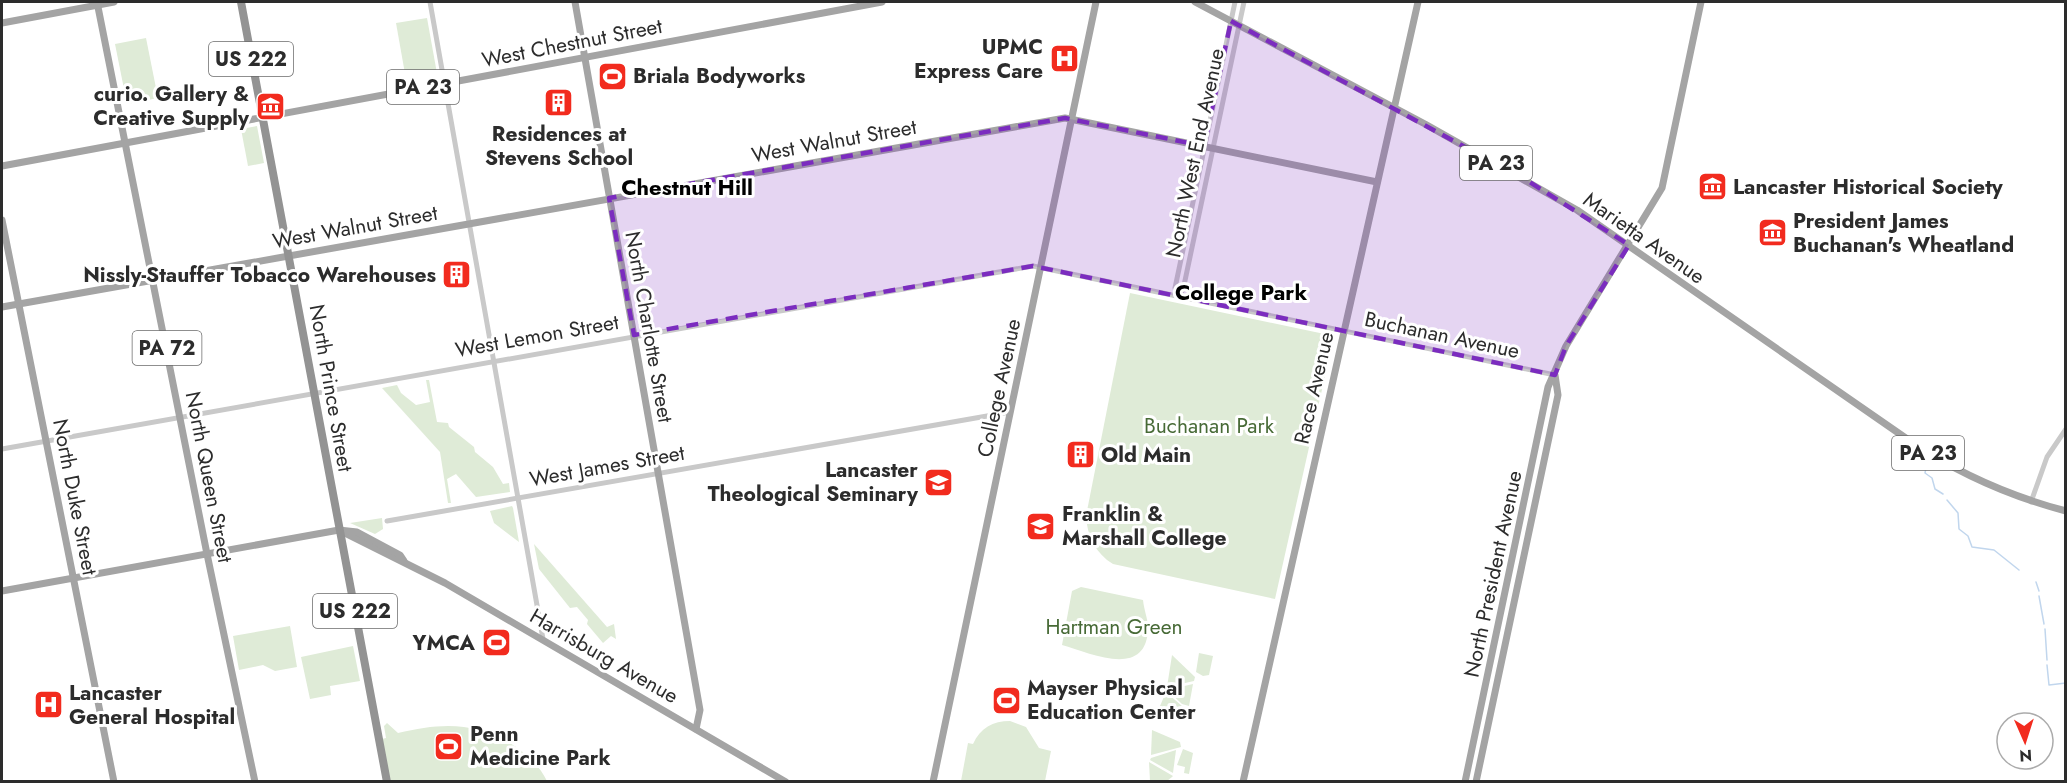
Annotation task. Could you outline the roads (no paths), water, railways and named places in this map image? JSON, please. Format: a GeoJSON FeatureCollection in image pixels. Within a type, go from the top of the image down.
{"type":"FeatureCollection","features":[{"type":"Feature","properties":{"kind":"highway","name":"North Prince Street"},"geometry":{"type":"LineString","coordinates":[[241,2],[387,782]]}},
{"type":"Feature","properties":{"kind":"main road"},"geometry":{"type":"LineString","coordinates":[[2,23],[97,3],[114,2]]}},
{"type":"Feature","properties":{"kind":"main road","name":"North Charlotte Street"},"geometry":{"type":"LineString","coordinates":[[575,2],[700,710],[696,729]]}},
{"type":"Feature","properties":{"kind":"main road","name":"West Chestnut Street"},"geometry":{"type":"LineString","coordinates":[[126,143],[882,2]]}},
{"type":"Feature","properties":{"kind":"main road","name":"College Avenue"},"geometry":{"type":"LineString","coordinates":[[933,782],[1096,2]]}},
{"type":"Feature","properties":{"kind":"main road","name":"Marietta Avenue"},"geometry":{"type":"LineString","coordinates":[[1195,2],[1394,107],[1550,194],[1629,245],[1916,445],[1978,481],[2031,502],[2066,511]]}},
{"type":"Feature","properties":{"kind":"main road","name":"Race Avenue"},"geometry":{"type":"LineString","coordinates":[[1243,782],[1418,2]]}},
{"type":"Feature","properties":{"kind":"main road","name":"North President Avenue"},"geometry":{"type":"LineString","coordinates":[[1465,782],[1548,387],[1566,346],[1629,245],[1664,182],[1701,2]]}},
{"type":"Feature","properties":{"kind":"main road","name":"North Queen Street"},"geometry":{"type":"LineString","coordinates":[[97,3],[255,782]]}},
{"type":"Feature","properties":{"kind":"main road","name":"West Walnut Street"},"geometry":{"type":"LineString","coordinates":[[2,307],[1043,121],[1072,119],[1377,182]]}},
{"type":"Feature","properties":{"kind":"main road","name":"PA 23"},"geometry":{"type":"LineString","coordinates":[[2,166],[126,143]]}},
{"type":"Feature","properties":{"kind":"main road","name":"North Duke Street"},"geometry":{"type":"LineString","coordinates":[[2,220],[114,782]]}},
{"type":"Feature","properties":{"kind":"main road","name":"North President Avenue"},"geometry":{"type":"LineString","coordinates":[[1476,782],[1558,395],[1555,375]]}},
{"type":"Feature","properties":{"kind":"main road"},"geometry":{"type":"LineString","coordinates":[[2,591],[339,530]]}},
{"type":"Feature","properties":{"kind":"main road","name":"Harrisburg Avenue"},"geometry":{"type":"LineString","coordinates":[[339,530],[404,561],[543,639],[786,782]]}},
{"type":"Feature","properties":{"kind":"street"},"geometry":{"type":"LineString","coordinates":[[430,2],[543,639]]}},
{"type":"Feature","properties":{"kind":"street","name":"North West End Avenue"},"geometry":{"type":"LineString","coordinates":[[1176,296],[1175,288],[1235,2]]}},
{"type":"Feature","properties":{"kind":"street","name":"North West End Avenue"},"geometry":{"type":"LineString","coordinates":[[1176,296],[1183,290],[1244,2]]}},
{"type":"Feature","properties":{"kind":"street","name":"Buchanan Avenue"},"geometry":{"type":"LineString","coordinates":[[1041,267],[1555,375]]}},
{"type":"Feature","properties":{"kind":"street","name":"West Lemon Street"},"geometry":{"type":"LineString","coordinates":[[2,449],[1005,270],[1041,267]]}},
{"type":"Feature","properties":{"kind":"street","name":"West James Street"},"geometry":{"type":"LineString","coordinates":[[387,521],[1010,411]]}},
{"type":"Feature","properties":{"kind":"street"},"geometry":{"type":"LineString","coordinates":[[2031,502],[2047,457],[2066,429]]}},
{"type":"Feature","properties":{"kind":"waterway"},"geometry":{"type":"LineString","coordinates":[[1927,463],[1925,473],[1932,478],[1935,489],[1943,494]]}},
{"type":"Feature","properties":{"kind":"waterway"},"geometry":{"type":"LineString","coordinates":[[1947,500],[1958,513],[1959,529],[1968,536],[1972,547],[1994,550],[2019,570]]}},
{"type":"Feature","properties":{"kind":"waterway"},"geometry":{"type":"LineString","coordinates":[[2036,582],[2039,591]]}},
{"type":"Feature","properties":{"kind":"waterway"},"geometry":{"type":"LineString","coordinates":[[2039,596],[2044,624]]}},
{"type":"Feature","properties":{"kind":"waterway"},"geometry":{"type":"LineString","coordinates":[[2045,629],[2047,660]]}},
{"type":"Feature","properties":{"kind":"waterway"},"geometry":{"type":"LineString","coordinates":[[2047,665],[2049,685],[2066,683]]}},
{"type":"Feature","properties":{"kind":"place","name":"UPMC Express Care"},"geometry":{"type":"Point","coordinates":[1064,59]}},
{"type":"Feature","properties":{"kind":"place","name":"Briala Bodyworks"},"geometry":{"type":"Point","coordinates":[612,76]}},
{"type":"Feature","properties":{"kind":"place","name":"Residences at Stevens School"},"geometry":{"type":"Point","coordinates":[559,103]}},
{"type":"Feature","properties":{"kind":"place","name":"curio. Gallery & Creative Supply"},"geometry":{"type":"Point","coordinates":[270,106]}},
{"type":"Feature","properties":{"kind":"place","name":"Lancaster Historical Society"},"geometry":{"type":"Point","coordinates":[1712,187]}},
{"type":"Feature","properties":{"kind":"place","name":"President James Buchanan's Wheatland"},"geometry":{"type":"Point","coordinates":[1772,233]}},
{"type":"Feature","properties":{"kind":"place","name":"Nissly-Stauffer Tobacco Warehouses"},"geometry":{"type":"Point","coordinates":[457,275]}},
{"type":"Feature","properties":{"kind":"place","name":"Old Main"},"geometry":{"type":"Point","coordinates":[1080,455]}},
{"type":"Feature","properties":{"kind":"place","name":"Lancaster Theological Seminary"},"geometry":{"type":"Point","coordinates":[939,482]}},
{"type":"Feature","properties":{"kind":"place","name":"Franklin & Marshall College"},"geometry":{"type":"Point","coordinates":[1041,526]}},
{"type":"Feature","properties":{"kind":"place","name":"YMCA"},"geometry":{"type":"Point","coordinates":[496,643]}},
{"type":"Feature","properties":{"kind":"place","name":"Mayser Physical Education Center"},"geometry":{"type":"Point","coordinates":[1006,700]}},
{"type":"Feature","properties":{"kind":"place","name":"Lancaster General Hospital"},"geometry":{"type":"Point","coordinates":[48,705]}},
{"type":"Feature","properties":{"kind":"place","name":"Penn Medicine Park"},"geometry":{"type":"Point","coordinates":[449,746]}},
{"type":"Feature","properties":{"kind":"district","name":"Chestnut Hill"},"geometry":{"type":"Point","coordinates":[687,187]}},
{"type":"Feature","properties":{"kind":"district","name":"College Park"},"geometry":{"type":"Point","coordinates":[1241,292]}},
{"type":"Feature","properties":{"kind":"park label","name":"Buchanan Park"},"geometry":{"type":"Point","coordinates":[1209,426]}},
{"type":"Feature","properties":{"kind":"park label","name":"Hartman Green"},"geometry":{"type":"Point","coordinates":[1114,627]}}]}
